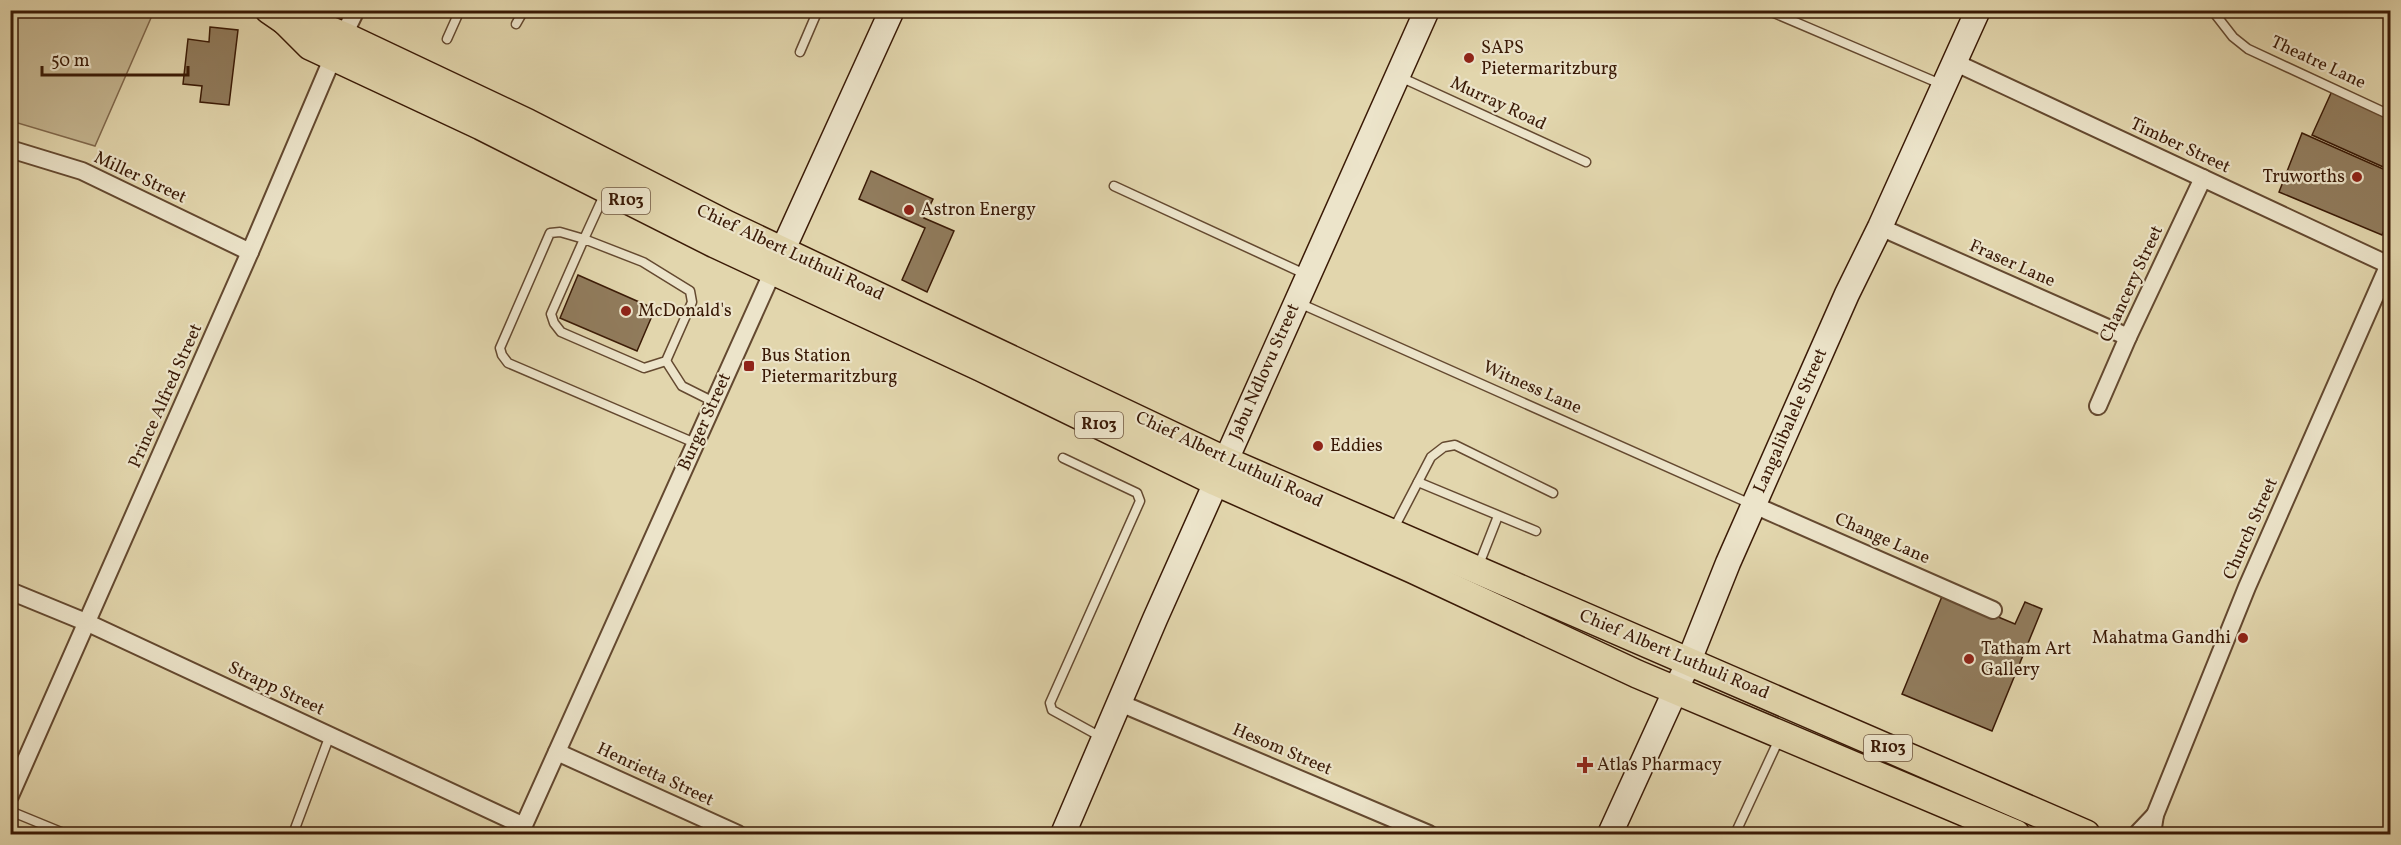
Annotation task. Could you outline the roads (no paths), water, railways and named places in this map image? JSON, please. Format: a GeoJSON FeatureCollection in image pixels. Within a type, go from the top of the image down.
{"type":"FeatureCollection","features":[{"type":"Feature","properties":{"kind":"main road","name":"Chief Albert Luthuli Road"},"geometry":{"type":"LineString","coordinates":[[277,16],[309,46],[338,47],[528,123],[728,225],[778,261]]}},
{"type":"Feature","properties":{"kind":"main road","name":"Chief Albert Luthuli Road"},"geometry":{"type":"LineString","coordinates":[[338,47],[481,126],[606,191],[778,261],[982,368],[1221,471],[1392,533],[2086,834]]}},
{"type":"Feature","properties":{"kind":"main road","name":"Chief Albert Luthuli Road"},"geometry":{"type":"LineString","coordinates":[[1221,471],[1412,569],[1676,691],[2016,834]]}},
{"type":"Feature","properties":{"kind":"street","name":"Prince Alfred Street"},"geometry":{"type":"LineString","coordinates":[[10,796],[356,10]]}},
{"type":"Feature","properties":{"kind":"street","name":"Burger Street"},"geometry":{"type":"LineString","coordinates":[[522,830],[892,10]]}},
{"type":"Feature","properties":{"kind":"street","name":"Jabu Ndlovu Street"},"geometry":{"type":"LineString","coordinates":[[1063,834],[1426,10]]}},
{"type":"Feature","properties":{"kind":"street","name":"Langalibalele Street"},"geometry":{"type":"LineString","coordinates":[[1610,834],[1676,691],[1754,505],[1847,294],[1880,227],[1978,10]]}},
{"type":"Feature","properties":{"kind":"street","name":"Timber Street"},"geometry":{"type":"LineString","coordinates":[[1954,62],[2390,264]]}},
{"type":"Feature","properties":{"kind":"street","name":"Miller Street"},"geometry":{"type":"LineString","coordinates":[[10,149],[82,171],[250,252]]}},
{"type":"Feature","properties":{"kind":"street","name":"Chancery Street"},"geometry":{"type":"LineString","coordinates":[[2098,406],[2203,178]]}},
{"type":"Feature","properties":{"kind":"street","name":"Fraser Lane"},"geometry":{"type":"LineString","coordinates":[[1880,227],[2128,337]]}},
{"type":"Feature","properties":{"kind":"street","name":"Church Street"},"geometry":{"type":"LineString","coordinates":[[2152,834],[2155,816],[2247,587],[2390,264]]}},
{"type":"Feature","properties":{"kind":"street","name":"Change Lane"},"geometry":{"type":"LineString","coordinates":[[1754,505],[1993,610]]}},
{"type":"Feature","properties":{"kind":"street","name":"Strapp Street"},"geometry":{"type":"LineString","coordinates":[[10,591],[88,623],[330,735],[522,830]]}},
{"type":"Feature","properties":{"kind":"street","name":"Hesom Street"},"geometry":{"type":"LineString","coordinates":[[1120,702],[1429,834]]}},
{"type":"Feature","properties":{"kind":"street","name":"Henrietta Street"},"geometry":{"type":"LineString","coordinates":[[557,752],[738,834]]}},
{"type":"Feature","properties":{"kind":"street","name":"Church Street"},"geometry":{"type":"LineString","coordinates":[[2137,834],[2155,816]]}},
{"type":"Feature","properties":{"kind":"lane"},"geometry":{"type":"LineString","coordinates":[[447,39],[460,10]]}},
{"type":"Feature","properties":{"kind":"lane"},"geometry":{"type":"LineString","coordinates":[[516,24],[524,10]]}},
{"type":"Feature","properties":{"kind":"lane"},"geometry":{"type":"LineString","coordinates":[[800,52],[818,10]]}},
{"type":"Feature","properties":{"kind":"lane"},"geometry":{"type":"LineString","coordinates":[[1767,10],[1943,85]]}},
{"type":"Feature","properties":{"kind":"lane","name":"Theatre Lane"},"geometry":{"type":"LineString","coordinates":[[2212,10],[2233,37],[2248,49],[2391,115]]}},
{"type":"Feature","properties":{"kind":"lane","name":"Murray Road"},"geometry":{"type":"LineString","coordinates":[[1397,76],[1586,162]]}},
{"type":"Feature","properties":{"kind":"lane"},"geometry":{"type":"LineString","coordinates":[[1114,186],[1308,275]]}},
{"type":"Feature","properties":{"kind":"lane"},"geometry":{"type":"LineString","coordinates":[[606,191],[584,239],[551,314],[556,328],[561,332],[644,368],[666,361],[692,302],[690,291],[643,262],[584,239],[560,232],[550,233],[500,348],[502,355],[508,363],[695,443]]}},
{"type":"Feature","properties":{"kind":"lane","name":"Witness Lane"},"geometry":{"type":"LineString","coordinates":[[1296,302],[1754,505]]}},
{"type":"Feature","properties":{"kind":"lane"},"geometry":{"type":"LineString","coordinates":[[666,361],[682,386],[714,402]]}},
{"type":"Feature","properties":{"kind":"lane"},"geometry":{"type":"LineString","coordinates":[[1392,533],[1431,458],[1444,447],[1455,445],[1553,493]]}},
{"type":"Feature","properties":{"kind":"lane"},"geometry":{"type":"LineString","coordinates":[[1064,458],[1137,493],[1140,501],[1050,703],[1052,710],[1105,739]]}},
{"type":"Feature","properties":{"kind":"lane"},"geometry":{"type":"LineString","coordinates":[[1418,482],[1536,531]]}},
{"type":"Feature","properties":{"kind":"lane"},"geometry":{"type":"LineString","coordinates":[[1477,570],[1498,516]]}},
{"type":"Feature","properties":{"kind":"lane"},"geometry":{"type":"LineString","coordinates":[[293,834],[330,735]]}},
{"type":"Feature","properties":{"kind":"lane"},"geometry":{"type":"LineString","coordinates":[[1735,834],[1781,735]]}},
{"type":"Feature","properties":{"kind":"lane"},"geometry":{"type":"LineString","coordinates":[[10,811],[66,834]]}},
{"type":"Feature","properties":{"kind":"place","name":"SAPS Pietermaritzburg"},"geometry":{"type":"Point","coordinates":[1469,58]}},
{"type":"Feature","properties":{"kind":"place","name":"Truworths"},"geometry":{"type":"Point","coordinates":[2357,177]}},
{"type":"Feature","properties":{"kind":"place","name":"Astron Energy"},"geometry":{"type":"Point","coordinates":[909,210]}},
{"type":"Feature","properties":{"kind":"place","name":"McDonald's"},"geometry":{"type":"Point","coordinates":[626,311]}},
{"type":"Feature","properties":{"kind":"place","name":"Bus Station Pietermaritzburg"},"geometry":{"type":"Point","coordinates":[749,366]}},
{"type":"Feature","properties":{"kind":"place","name":"Eddies"},"geometry":{"type":"Point","coordinates":[1318,446]}},
{"type":"Feature","properties":{"kind":"place","name":"Mahatma Gandhi"},"geometry":{"type":"Point","coordinates":[2243,638]}},
{"type":"Feature","properties":{"kind":"place","name":"Tatham Art Gallery"},"geometry":{"type":"Point","coordinates":[1969,659]}},
{"type":"Feature","properties":{"kind":"place","name":"Atlas Pharmacy"},"geometry":{"type":"Point","coordinates":[1585,765]}}]}
